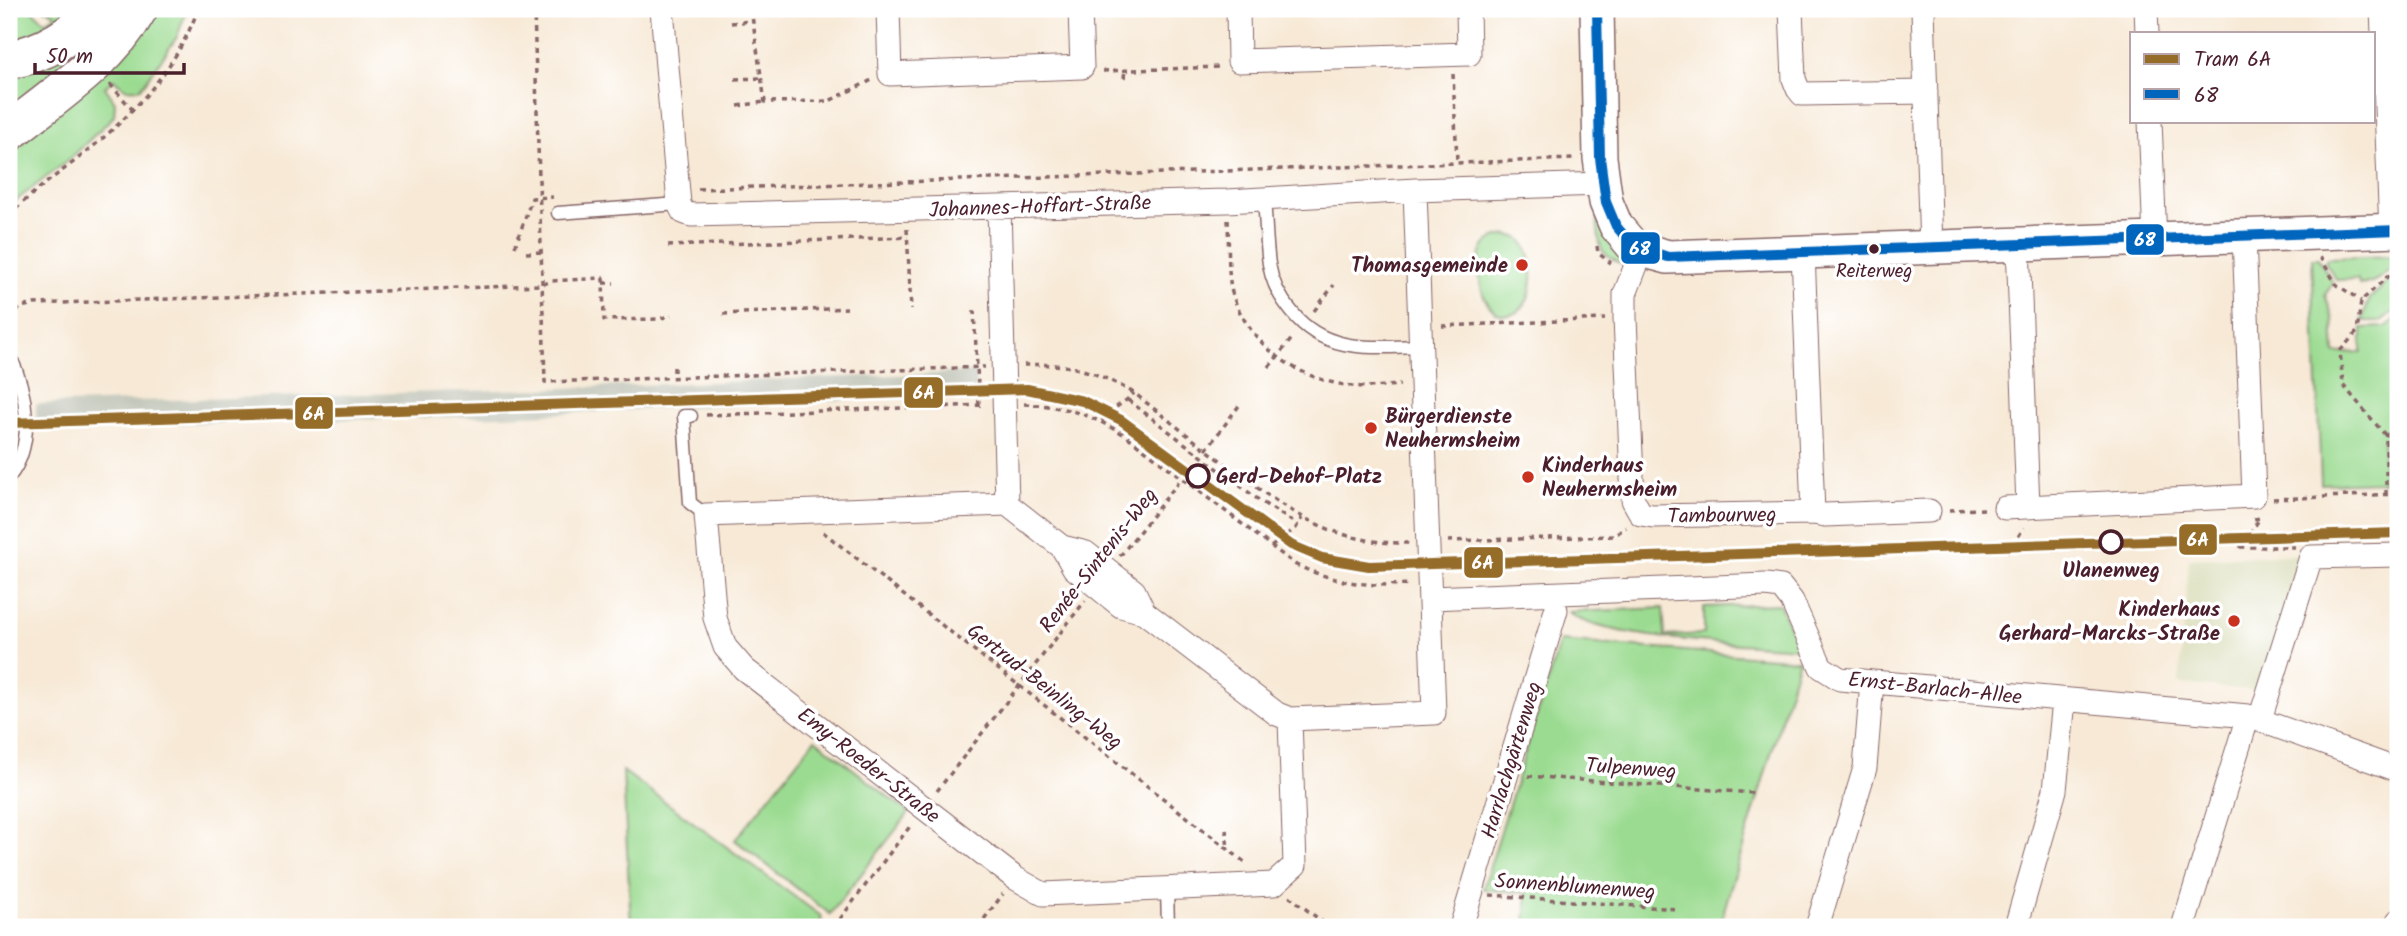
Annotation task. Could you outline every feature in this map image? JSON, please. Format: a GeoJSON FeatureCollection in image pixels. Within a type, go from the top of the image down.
{"type":"FeatureCollection","features":[{"type":"Feature","properties":{"kind":"highway"},"geometry":{"type":"LineString","coordinates":[[9,60],[29,55],[56,43],[80,25],[95,9]]}},
{"type":"Feature","properties":{"kind":"highway"},"geometry":{"type":"LineString","coordinates":[[9,132],[98,60],[138,9]]}},
{"type":"Feature","properties":{"kind":"street"},"geometry":{"type":"LineString","coordinates":[[662,9],[678,197]]}},
{"type":"Feature","properties":{"kind":"street"},"geometry":{"type":"LineString","coordinates":[[888,9],[890,74],[1082,67],[1080,9]]}},
{"type":"Feature","properties":{"kind":"street"},"geometry":{"type":"LineString","coordinates":[[1238,9],[1239,61],[1469,54],[1468,9]]}},
{"type":"Feature","properties":{"kind":"street"},"geometry":{"type":"LineString","coordinates":[[1597,9],[1602,171],[1606,202],[1616,226],[1632,245],[1668,257],[2394,231],[2382,9]]}},
{"type":"Feature","properties":{"kind":"street"},"geometry":{"type":"LineString","coordinates":[[1791,9],[1794,79],[1802,94],[1926,92]]}},
{"type":"Feature","properties":{"kind":"street"},"geometry":{"type":"LineString","coordinates":[[1923,9],[1931,248]]}},
{"type":"Feature","properties":{"kind":"street"},"geometry":{"type":"LineString","coordinates":[[2146,9],[2147,32]]}},
{"type":"Feature","properties":{"kind":"street"},"geometry":{"type":"LineString","coordinates":[[2150,122],[2155,240]]}},
{"type":"Feature","properties":{"kind":"street","name":"Johannes-Hoffart-Straße"},"geometry":{"type":"LineString","coordinates":[[678,197],[683,212],[691,215],[999,207],[1264,199],[1458,189],[1602,171]]}},
{"type":"Feature","properties":{"kind":"street"},"geometry":{"type":"LineString","coordinates":[[706,515],[1007,504],[1062,547],[1074,568],[1103,579],[1121,606],[1144,612],[1277,714],[1290,719],[1434,713],[1415,190]]}},
{"type":"Feature","properties":{"kind":"street"},"geometry":{"type":"LineString","coordinates":[[999,207],[1007,504]]}},
{"type":"Feature","properties":{"kind":"street"},"geometry":{"type":"LineString","coordinates":[[2018,245],[2017,507],[2248,496],[2244,236]]}},
{"type":"Feature","properties":{"kind":"street","name":"Tambourweg"},"geometry":{"type":"LineString","coordinates":[[1642,250],[1625,294],[1633,500],[1641,514],[1825,515],[1929,511]]}},
{"type":"Feature","properties":{"kind":"street"},"geometry":{"type":"LineString","coordinates":[[1803,252],[1813,513]]}},
{"type":"Feature","properties":{"kind":"street","name":"Emy-Roeder-Straße"},"geometry":{"type":"LineString","coordinates":[[706,515],[715,618],[725,647],[744,669],[1015,878],[1043,894],[1274,884]]}},
{"type":"Feature","properties":{"kind":"street"},"geometry":{"type":"LineString","coordinates":[[2183,927],[2312,557],[2398,555]]}},
{"type":"Feature","properties":{"kind":"street","name":"Ernst-Barlach-Allee"},"geometry":{"type":"LineString","coordinates":[[1430,598],[1556,601],[1766,585],[1781,587],[1792,601],[1821,667],[1840,679],[2254,718],[2398,770]]}},
{"type":"Feature","properties":{"kind":"street","name":"Harrlachgärtenweg"},"geometry":{"type":"LineString","coordinates":[[1461,927],[1556,601]]}},
{"type":"Feature","properties":{"kind":"street"},"geometry":{"type":"LineString","coordinates":[[1817,927],[1865,768],[1872,682]]}},
{"type":"Feature","properties":{"kind":"street"},"geometry":{"type":"LineString","coordinates":[[2016,927],[2054,790],[2064,701]]}},
{"type":"Feature","properties":{"kind":"street"},"geometry":{"type":"LineString","coordinates":[[1274,884],[1294,865],[1290,719]]}},
{"type":"Feature","properties":{"kind":"street"},"geometry":{"type":"LineString","coordinates":[[2396,927],[2398,921]]}},
{"type":"Feature","properties":{"kind":"lane"},"geometry":{"type":"LineString","coordinates":[[558,213],[678,197]]}},
{"type":"Feature","properties":{"kind":"lane"},"geometry":{"type":"LineString","coordinates":[[1264,199],[1269,264],[1278,296],[1302,326],[1319,337],[1346,345],[1373,347],[1421,336]]}},
{"type":"Feature","properties":{"kind":"lane"},"geometry":{"type":"LineString","coordinates":[[9,354],[20,379],[25,430],[22,455],[9,477]]}},
{"type":"Feature","properties":{"kind":"lane"},"geometry":{"type":"LineString","coordinates":[[691,416],[684,416],[690,503],[706,515]]}},
{"type":"Feature","properties":{"kind":"lane"},"geometry":{"type":"LineString","coordinates":[[1167,888],[1168,927]]}},
{"type":"Feature","properties":{"kind":"path"},"geometry":{"type":"LineString","coordinates":[[9,216],[98,143],[157,83],[190,31],[198,9]]}},
{"type":"Feature","properties":{"kind":"path"},"geometry":{"type":"LineString","coordinates":[[534,9],[545,382],[1038,364],[1080,367],[1134,393],[1278,504],[1330,530],[1356,538],[1395,543],[1614,536],[1641,514]]}},
{"type":"Feature","properties":{"kind":"path"},"geometry":{"type":"LineString","coordinates":[[751,9],[765,102]]}},
{"type":"Feature","properties":{"kind":"path"},"geometry":{"type":"LineString","coordinates":[[731,23],[752,21]]}},
{"type":"Feature","properties":{"kind":"path"},"geometry":{"type":"LineString","coordinates":[[1452,54],[1458,189]]}},
{"type":"Feature","properties":{"kind":"path"},"geometry":{"type":"LineString","coordinates":[[1082,67],[1094,71],[1229,67],[1239,61]]}},
{"type":"Feature","properties":{"kind":"path"},"geometry":{"type":"LineString","coordinates":[[1124,78],[1125,70]]}},
{"type":"Feature","properties":{"kind":"path"},"geometry":{"type":"LineString","coordinates":[[738,106],[765,102],[829,101],[865,82],[890,74]]}},
{"type":"Feature","properties":{"kind":"path"},"geometry":{"type":"LineString","coordinates":[[735,79],[761,78]]}},
{"type":"Feature","properties":{"kind":"path"},"geometry":{"type":"LineString","coordinates":[[109,83],[132,109]]}},
{"type":"Feature","properties":{"kind":"path"},"geometry":{"type":"LineString","coordinates":[[678,197],[1457,162],[1602,171]]}},
{"type":"Feature","properties":{"kind":"path"},"geometry":{"type":"LineString","coordinates":[[515,247],[532,198],[556,197]]}},
{"type":"Feature","properties":{"kind":"path"},"geometry":{"type":"LineString","coordinates":[[907,209],[911,310]]}},
{"type":"Feature","properties":{"kind":"path"},"geometry":{"type":"LineString","coordinates":[[668,246],[908,237]]}},
{"type":"Feature","properties":{"kind":"path"},"geometry":{"type":"LineString","coordinates":[[526,253],[541,252]]}},
{"type":"Feature","properties":{"kind":"path"},"geometry":{"type":"LineString","coordinates":[[2317,253],[2336,284],[2361,301]]}},
{"type":"Feature","properties":{"kind":"path"},"geometry":{"type":"LineString","coordinates":[[2386,495],[2386,436],[2343,385],[2340,351],[2357,332],[2361,301],[2398,267]]}},
{"type":"Feature","properties":{"kind":"path"},"geometry":{"type":"LineString","coordinates":[[9,319],[22,307],[34,303],[541,285],[551,281],[603,278],[604,320],[660,319],[671,315]]}},
{"type":"Feature","properties":{"kind":"path"},"geometry":{"type":"LineString","coordinates":[[603,283],[614,283]]}},
{"type":"Feature","properties":{"kind":"path"},"geometry":{"type":"LineString","coordinates":[[723,314],[847,308]]}},
{"type":"Feature","properties":{"kind":"path"},"geometry":{"type":"LineString","coordinates":[[691,416],[978,405],[974,310]]}},
{"type":"Feature","properties":{"kind":"path"},"geometry":{"type":"LineString","coordinates":[[1421,336],[1625,318]]}},
{"type":"Feature","properties":{"kind":"path"},"geometry":{"type":"LineString","coordinates":[[674,367],[674,378]]}},
{"type":"Feature","properties":{"kind":"path"},"geometry":{"type":"LineString","coordinates":[[726,367],[726,376]]}},
{"type":"Feature","properties":{"kind":"path"},"geometry":{"type":"LineString","coordinates":[[2386,436],[2398,426],[2396,373]]}},
{"type":"Feature","properties":{"kind":"path"},"geometry":{"type":"LineString","coordinates":[[1102,421],[1104,416],[1134,393]]}},
{"type":"Feature","properties":{"kind":"path"},"geometry":{"type":"LineString","coordinates":[[1128,400],[1266,506],[1298,525]]}},
{"type":"Feature","properties":{"kind":"path"},"geometry":{"type":"LineString","coordinates":[[1206,450],[1241,403]]}},
{"type":"Feature","properties":{"kind":"path","name":"Renée-Sintenis-Weg"},"geometry":{"type":"LineString","coordinates":[[834,927],[1182,478]]}},
{"type":"Feature","properties":{"kind":"path"},"geometry":{"type":"LineString","coordinates":[[2312,557],[2310,547],[2241,547],[2260,519],[2243,519],[2248,496],[2273,499],[2398,495]]}},
{"type":"Feature","properties":{"kind":"path"},"geometry":{"type":"LineString","coordinates":[[1929,511],[2017,507]]}},
{"type":"Feature","properties":{"kind":"path","name":"Gertrud-Beinling-Weg"},"geometry":{"type":"LineString","coordinates":[[798,511],[1329,927]]}},
{"type":"Feature","properties":{"kind":"path"},"geometry":{"type":"LineString","coordinates":[[1271,547],[1303,518]]}},
{"type":"Feature","properties":{"kind":"path","name":"Tulpenweg"},"geometry":{"type":"LineString","coordinates":[[1507,774],[1753,793]]}},
{"type":"Feature","properties":{"kind":"path"},"geometry":{"type":"LineString","coordinates":[[1226,829],[1228,850]]}},
{"type":"Feature","properties":{"kind":"path"},"geometry":{"type":"LineString","coordinates":[[978,927],[1015,878]]}},
{"type":"Feature","properties":{"kind":"path","name":"Sonnenblumenweg"},"geometry":{"type":"LineString","coordinates":[[1471,895],[1676,909]]}},
{"type":"Feature","properties":{"kind":"shaded area"},"geometry":{"type":"Polygon","coordinates":[[[975,372],[976,394],[504,416],[36,427],[36,404],[538,389],[975,372]]]}},
{"type":"Feature","properties":{"kind":"shaded area","name":"Kinderhaus Gerhard-Marcks-Straße"},"geometry":{"type":"Polygon","coordinates":[[[2305,554],[2263,691],[2179,684],[2189,559],[2305,554]]]}},
{"type":"Feature","properties":{"kind":"green space"},"geometry":{"type":"Polygon","coordinates":[[[9,9],[31,9],[45,22],[56,15],[47,9],[78,9],[9,47],[9,9]]]}},
{"type":"Feature","properties":{"kind":"green space"},"geometry":{"type":"Polygon","coordinates":[[[109,9],[125,9],[9,116],[9,71],[109,9]]]}},
{"type":"Feature","properties":{"kind":"green space"},"geometry":{"type":"Polygon","coordinates":[[[151,9],[187,9],[177,37],[141,88],[126,88],[114,79],[105,87],[115,102],[114,116],[71,158],[9,206],[9,148],[151,9]]]}},
{"type":"Feature","properties":{"kind":"green space"},"geometry":{"type":"Polygon","coordinates":[[[1597,219],[1626,256],[1624,265],[1608,257],[1601,248],[1597,219]]]}},
{"type":"Feature","properties":{"kind":"green space"},"geometry":{"type":"Polygon","coordinates":[[[1507,235],[1517,237],[1525,245],[1530,255],[1532,281],[1525,304],[1517,312],[1507,315],[1497,313],[1484,297],[1480,285],[1479,261],[1487,243],[1507,235]]]}},
{"type":"Feature","properties":{"kind":"green space"},"geometry":{"type":"Polygon","coordinates":[[[2397,256],[2382,276],[2359,285],[2358,279],[2337,280],[2325,262],[2328,258],[2397,256]]]}},
{"type":"Feature","properties":{"kind":"green space"},"geometry":{"type":"Polygon","coordinates":[[[2312,258],[2318,258],[2333,283],[2325,295],[2333,319],[2335,353],[2362,352],[2362,328],[2386,327],[2395,320],[2396,313],[2393,312],[2381,321],[2362,321],[2370,298],[2398,273],[2398,482],[2391,482],[2391,437],[2395,432],[2383,440],[2383,482],[2321,484],[2312,258]]]}},
{"type":"Feature","properties":{"kind":"green space"},"geometry":{"type":"Polygon","coordinates":[[[1779,604],[1799,648],[1641,635],[1609,629],[1584,621],[1569,612],[1663,608],[1665,636],[1704,634],[1704,607],[1779,604]]]}},
{"type":"Feature","properties":{"kind":"green space"},"geometry":{"type":"Polygon","coordinates":[[[1560,641],[1799,660],[1719,927],[1525,927],[1527,893],[1483,889],[1560,641]]]}},
{"type":"Feature","properties":{"kind":"green space"},"geometry":{"type":"Polygon","coordinates":[[[815,739],[909,813],[830,914],[735,840],[815,739]]]}},
{"type":"Feature","properties":{"kind":"green space"},"geometry":{"type":"Polygon","coordinates":[[[623,771],[821,916],[822,927],[631,927],[623,771]]]}},
{"type":"Feature","properties":{"kind":"tram line","name":"6A"},"geometry":{"type":"LineString","coordinates":[[9,423],[1027,389],[1083,401],[1121,420],[1291,545],[1322,558],[1369,566],[2398,533]]}},
{"type":"Feature","properties":{"kind":"transit line","name":"68"},"geometry":{"type":"LineString","coordinates":[[1597,9],[1600,158],[1606,202],[1616,226],[1632,245],[1668,257],[2398,230]]}},
{"type":"Feature","properties":{"kind":"place","name":"Reiterweg"},"geometry":{"type":"Point","coordinates":[1874,249]}},
{"type":"Feature","properties":{"kind":"place","name":"Thomasgemeinde"},"geometry":{"type":"Point","coordinates":[1522,265]}},
{"type":"Feature","properties":{"kind":"place","name":"Bürgerdienste Neuhermsheim"},"geometry":{"type":"Point","coordinates":[1371,428]}},
{"type":"Feature","properties":{"kind":"place","name":"Gerd-Dehof-Platz"},"geometry":{"type":"Point","coordinates":[1198,476]}},
{"type":"Feature","properties":{"kind":"place","name":"Kinderhaus Neuhermsheim"},"geometry":{"type":"Point","coordinates":[1528,477]}},
{"type":"Feature","properties":{"kind":"place","name":"Ulanenweg"},"geometry":{"type":"Point","coordinates":[2111,542]}},
{"type":"Feature","properties":{"kind":"place","name":"Kinderhaus Gerhard-Marcks-Straße"},"geometry":{"type":"Point","coordinates":[2234,621]}}]}
